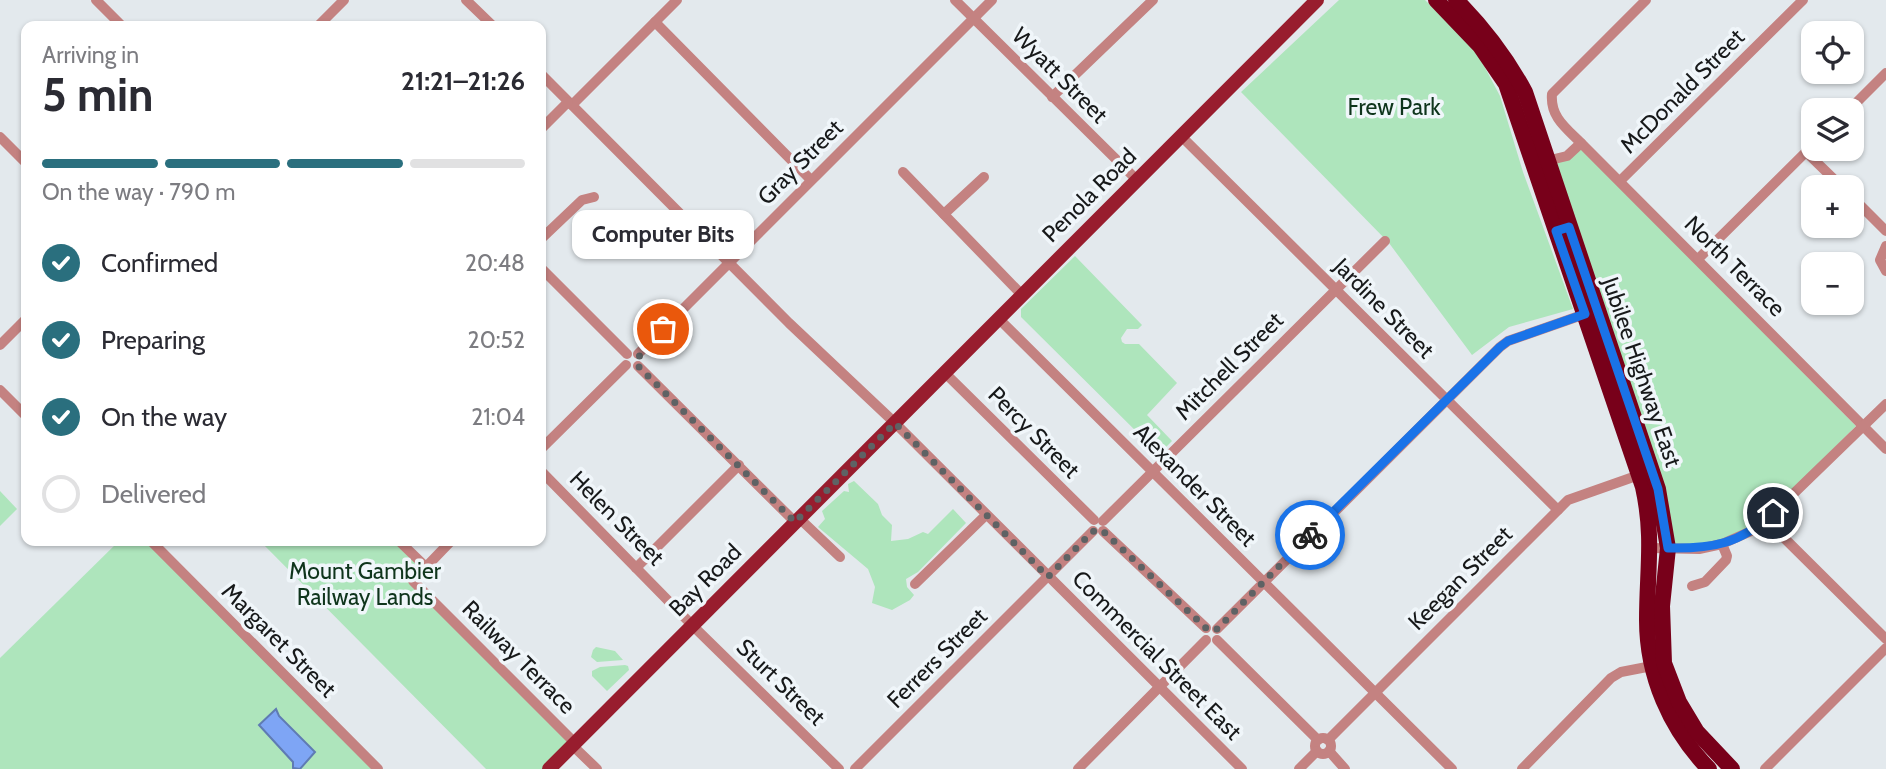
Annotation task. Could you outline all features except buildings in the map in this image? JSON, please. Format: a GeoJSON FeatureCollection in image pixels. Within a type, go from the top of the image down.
{"type":"FeatureCollection","features":[{"type":"Feature","properties":{"kind":"highway","name":"Jubilee Highway East"},"geometry":{"type":"LineString","coordinates":[[1436,0],[1480,46],[1517,94],[1658,489],[1668,548],[1657,664],[1697,732],[1732,769]]}},
{"type":"Feature","properties":{"kind":"highway","name":"Jubilee Highway East"},"geometry":{"type":"LineString","coordinates":[[1457,0],[1498,46],[1546,161],[1585,314],[1639,475],[1650,521],[1647,618],[1671,718],[1693,752],[1709,769]]}},
{"type":"Feature","properties":{"kind":"main road","name":"Penola Road"},"geometry":{"type":"LineString","coordinates":[[895,423],[1317,0]]}},
{"type":"Feature","properties":{"kind":"main road","name":"Bay Road"},"geometry":{"type":"LineString","coordinates":[[549,769],[895,423]]}},
{"type":"Feature","properties":{"kind":"street"},"geometry":{"type":"LineString","coordinates":[[96,0],[117,21]]}},
{"type":"Feature","properties":{"kind":"street"},"geometry":{"type":"LineString","coordinates":[[323,21],[344,0]]}},
{"type":"Feature","properties":{"kind":"street"},"geometry":{"type":"LineString","coordinates":[[466,0],[488,21]]}},
{"type":"Feature","properties":{"kind":"street"},"geometry":{"type":"LineString","coordinates":[[546,125],[677,0]]}},
{"type":"Feature","properties":{"kind":"street","name":"Wyatt Street"},"geometry":{"type":"LineString","coordinates":[[955,0],[1137,180]]}},
{"type":"Feature","properties":{"kind":"street","name":"Gray Street"},"geometry":{"type":"LineString","coordinates":[[546,444],[992,0]]}},
{"type":"Feature","properties":{"kind":"street"},"geometry":{"type":"LineString","coordinates":[[1052,97],[1153,0]]}},
{"type":"Feature","properties":{"kind":"street","name":"North Terrace"},"geometry":{"type":"LineString","coordinates":[[1646,0],[1552,94],[1551,103],[1555,116],[1886,449]]}},
{"type":"Feature","properties":{"kind":"street","name":"McDonald Street"},"geometry":{"type":"LineString","coordinates":[[1620,181],[1802,0]]}},
{"type":"Feature","properties":{"kind":"street"},"geometry":{"type":"LineString","coordinates":[[655,22],[811,180]]}},
{"type":"Feature","properties":{"kind":"street"},"geometry":{"type":"LineString","coordinates":[[1861,98],[1886,73]]}},
{"type":"Feature","properties":{"kind":"street","name":"Commercial Street East"},"geometry":{"type":"LineString","coordinates":[[546,79],[1242,769]]}},
{"type":"Feature","properties":{"kind":"street","name":"Jardine Street"},"geometry":{"type":"LineString","coordinates":[[1181,136],[1558,510]]}},
{"type":"Feature","properties":{"kind":"street"},"geometry":{"type":"LineString","coordinates":[[0,137],[21,158]]}},
{"type":"Feature","properties":{"kind":"street"},"geometry":{"type":"LineString","coordinates":[[1546,161],[1567,156],[1581,143]]}},
{"type":"Feature","properties":{"kind":"street"},"geometry":{"type":"LineString","coordinates":[[1698,259],[1801,158]]}},
{"type":"Feature","properties":{"kind":"street"},"geometry":{"type":"LineString","coordinates":[[1820,161],[1832,175]]}},
{"type":"Feature","properties":{"kind":"street"},"geometry":{"type":"LineString","coordinates":[[903,172],[1022,295]]}},
{"type":"Feature","properties":{"kind":"street"},"geometry":{"type":"LineString","coordinates":[[944,214],[984,177]]}},
{"type":"Feature","properties":{"kind":"street"},"geometry":{"type":"LineString","coordinates":[[546,234],[582,200],[594,197]]}},
{"type":"Feature","properties":{"kind":"street"},"geometry":{"type":"LineString","coordinates":[[1864,209],[1886,231]]}},
{"type":"Feature","properties":{"kind":"street","name":"Mitchell Street"},"geometry":{"type":"LineString","coordinates":[[1048,577],[1385,241]]}},
{"type":"Feature","properties":{"kind":"street"},"geometry":{"type":"LineString","coordinates":[[1886,246],[1880,260],[1886,271]]}},
{"type":"Feature","properties":{"kind":"street"},"geometry":{"type":"LineString","coordinates":[[546,273],[739,465],[840,557]]}},
{"type":"Feature","properties":{"kind":"street"},"geometry":{"type":"LineString","coordinates":[[1078,769],[1446,399],[1508,341],[1585,314]]}},
{"type":"Feature","properties":{"kind":"street","name":"Alexander Street"},"geometry":{"type":"LineString","coordinates":[[999,318],[1451,769]]}},
{"type":"Feature","properties":{"kind":"street"},"geometry":{"type":"LineString","coordinates":[[0,345],[21,324]]}},
{"type":"Feature","properties":{"kind":"street","name":"Percy Street"},"geometry":{"type":"LineString","coordinates":[[944,373],[1345,769]]}},
{"type":"Feature","properties":{"kind":"street"},"geometry":{"type":"LineString","coordinates":[[0,390],[21,411]]}},
{"type":"Feature","properties":{"kind":"street"},"geometry":{"type":"LineString","coordinates":[[1651,548],[1699,549],[1744,536],[1766,520],[1886,404]]}},
{"type":"Feature","properties":{"kind":"street"},"geometry":{"type":"LineString","coordinates":[[636,568],[739,465]]}},
{"type":"Feature","properties":{"kind":"street","name":"Keegan Street"},"geometry":{"type":"LineString","coordinates":[[1299,769],[1568,500],[1639,475]]}},
{"type":"Feature","properties":{"kind":"street","name":"Helen Street"},"geometry":{"type":"LineString","coordinates":[[546,476],[692,625]]}},
{"type":"Feature","properties":{"kind":"street"},"geometry":{"type":"LineString","coordinates":[[915,584],[986,515]]}},
{"type":"Feature","properties":{"kind":"street"},"geometry":{"type":"LineString","coordinates":[[1766,520],[1886,639]]}},
{"type":"Feature","properties":{"kind":"street"},"geometry":{"type":"LineString","coordinates":[[1692,586],[1704,582],[1726,561],[1727,555],[1722,544]]}},
{"type":"Feature","properties":{"kind":"street","name":"Margaret Street"},"geometry":{"type":"LineString","coordinates":[[156,546],[378,769]]}},
{"type":"Feature","properties":{"kind":"street"},"geometry":{"type":"LineString","coordinates":[[404,546],[426,567],[446,546]]}},
{"type":"Feature","properties":{"kind":"street","name":"Railway Terrace"},"geometry":{"type":"LineString","coordinates":[[426,567],[413,581],[573,744]]}},
{"type":"Feature","properties":{"kind":"street","name":"Ferrers Street"},"geometry":{"type":"LineString","coordinates":[[855,769],[1048,577]]}},
{"type":"Feature","properties":{"kind":"street","name":"Sturt Street"},"geometry":{"type":"LineString","coordinates":[[692,625],[839,769]]}},
{"type":"Feature","properties":{"kind":"street"},"geometry":{"type":"LineString","coordinates":[[1765,769],[1886,648]]}},
{"type":"Feature","properties":{"kind":"street"},"geometry":{"type":"LineString","coordinates":[[1522,769],[1611,678],[1621,672],[1657,664]]}},
{"type":"Feature","properties":{"kind":"street"},"geometry":{"type":"LineString","coordinates":[[573,744],[597,769]]}},
{"type":"Feature","properties":{"kind":"green space","name":"Frew Park"},"geometry":{"type":"Polygon","coordinates":[[[1339,0],[1425,0],[1471,46],[1500,96],[1523,172],[1573,309],[1509,327],[1472,355],[1389,243],[1241,92],[1339,0]]]}},
{"type":"Feature","properties":{"kind":"green space"},"geometry":{"type":"Polygon","coordinates":[[[1580,147],[1856,426],[1754,528],[1722,541],[1697,546],[1673,546],[1552,163],[1580,147]]]}},
{"type":"Feature","properties":{"kind":"green space"},"geometry":{"type":"Polygon","coordinates":[[[1075,256],[1142,325],[1138,329],[1127,329],[1121,338],[1122,342],[1139,344],[1177,383],[1147,415],[1172,441],[1165,448],[1154,449],[1021,317],[1021,309],[1075,256]]]}},
{"type":"Feature","properties":{"kind":"green space"},"geometry":{"type":"Polygon","coordinates":[[[854,481],[878,504],[882,515],[892,525],[891,541],[908,539],[923,532],[928,534],[953,509],[966,523],[918,572],[906,579],[907,587],[914,595],[892,610],[872,603],[875,587],[868,569],[818,527],[825,519],[822,511],[844,491],[849,492],[848,484],[854,481]]]}},
{"type":"Feature","properties":{"kind":"green space"},"geometry":{"type":"Polygon","coordinates":[[[0,491],[17,509],[0,526],[0,491]]]}},
{"type":"Feature","properties":{"kind":"green space"},"geometry":{"type":"Polygon","coordinates":[[[114,546],[156,546],[378,769],[0,769],[0,658],[114,546]]]}},
{"type":"Feature","properties":{"kind":"green space","name":"Mount Gambier Railway Lands"},"geometry":{"type":"Polygon","coordinates":[[[265,546],[400,546],[422,567],[409,581],[571,743],[545,769],[486,769],[265,546]]]}},
{"type":"Feature","properties":{"kind":"green space"},"geometry":{"type":"Polygon","coordinates":[[[596,647],[615,651],[623,660],[597,662],[591,657],[596,647]]]}},
{"type":"Feature","properties":{"kind":"green space"},"geometry":{"type":"Polygon","coordinates":[[[625,665],[629,670],[607,691],[592,676],[592,671],[600,667],[625,665]]]}},
{"type":"Feature","properties":{"kind":"water"},"geometry":{"type":"Polygon","coordinates":[[[276,709],[279,716],[315,752],[300,769],[293,768],[293,762],[259,725],[276,709]]]}},
{"type":"Feature","properties":{"kind":"way so far"},"geometry":{"type":"LineString","coordinates":[[663,329],[638,354],[641,358],[638,366],[795,522],[895,423],[1048,577],[1093,531],[1103,531],[1206,628],[1213,626],[1217,629],[1310,535]]}},
{"type":"Feature","properties":{"kind":"place","name":"Computer Bits"},"geometry":{"type":"Point","coordinates":[663,329]}},
{"type":"Feature","properties":{"kind":"route"},"geometry":{"type":"LineString","coordinates":[[1310,535],[1500,347],[1508,341],[1585,314],[1556,231],[1569,227],[1658,489],[1668,548],[1699,549],[1722,544],[1758,528],[1773,513]]}}]}
